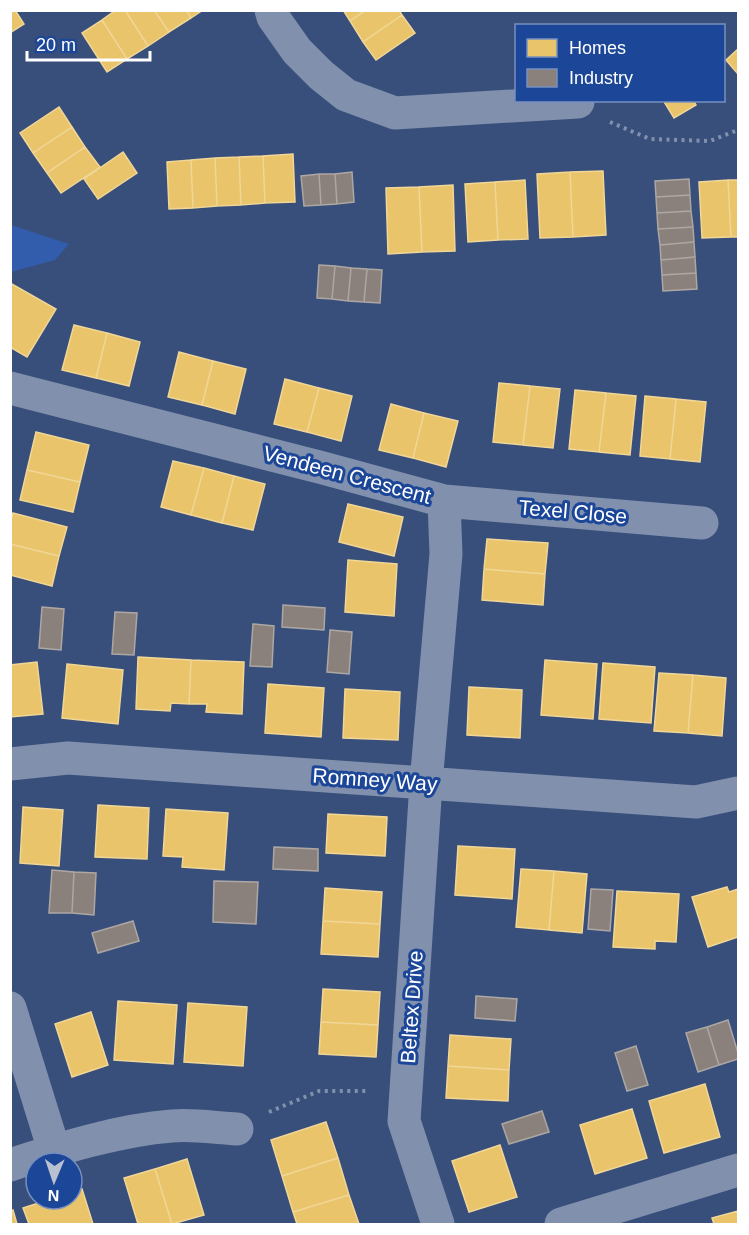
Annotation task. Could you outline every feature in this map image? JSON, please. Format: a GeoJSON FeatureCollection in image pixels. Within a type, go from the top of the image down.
{"type":"FeatureCollection","features":[{"type":"Feature","properties":{"kind":"street"},"geometry":{"type":"LineString","coordinates":[[271,10],[273,17],[297,51],[321,75],[346,95],[395,113],[578,102]]}},
{"type":"Feature","properties":{"kind":"street","name":"Vendeen Crescent"},"geometry":{"type":"LineString","coordinates":[[10,388],[444,501],[446,554],[426,783]]}},
{"type":"Feature","properties":{"kind":"street","name":"Texel Close"},"geometry":{"type":"LineString","coordinates":[[444,501],[702,523]]}},
{"type":"Feature","properties":{"kind":"street","name":"Romney Way"},"geometry":{"type":"LineString","coordinates":[[10,764],[68,758],[696,801],[738,793]]}},
{"type":"Feature","properties":{"kind":"street","name":"Beltex Drive"},"geometry":{"type":"LineString","coordinates":[[426,783],[404,1121],[438,1224]]}},
{"type":"Feature","properties":{"kind":"street"},"geometry":{"type":"LineString","coordinates":[[10,1008],[54,1150]]}},
{"type":"Feature","properties":{"kind":"street"},"geometry":{"type":"LineString","coordinates":[[10,1165],[54,1150],[174,1125],[237,1130]]}},
{"type":"Feature","properties":{"kind":"street"},"geometry":{"type":"LineString","coordinates":[[561,1224],[738,1170]]}},
{"type":"Feature","properties":{"kind":"path"},"geometry":{"type":"LineString","coordinates":[[578,102],[609,122],[650,139],[710,141],[738,130]]}},
{"type":"Feature","properties":{"kind":"path"},"geometry":{"type":"LineString","coordinates":[[237,1130],[266,1113],[319,1091],[406,1090]]}},
{"type":"Feature","properties":{"kind":"shaded area"},"geometry":{"type":"Polygon","coordinates":[[[11,225],[69,244],[55,260],[11,272],[11,225]]]}},
{"type":"Feature","properties":{"kind":"building: Homes"},"geometry":{"type":"Polygon","coordinates":[[[10,10],[15,10],[24,24],[10,33],[10,10]]]}},
{"type":"Feature","properties":{"kind":"building: Homes"},"geometry":{"type":"Polygon","coordinates":[[[116,10],[125,10],[148,46],[127,59],[102,20],[116,10]]]}},
{"type":"Feature","properties":{"kind":"building: Homes"},"geometry":{"type":"Polygon","coordinates":[[[125,10],[154,10],[169,32],[148,46],[125,10]]]}},
{"type":"Feature","properties":{"kind":"building: Homes"},"geometry":{"type":"Polygon","coordinates":[[[154,10],[186,10],[191,18],[169,32],[154,10]]]}},
{"type":"Feature","properties":{"kind":"building: Homes"},"geometry":{"type":"Polygon","coordinates":[[[186,10],[203,10],[191,18],[186,10]]]}},
{"type":"Feature","properties":{"kind":"building: Homes"},"geometry":{"type":"Polygon","coordinates":[[[343,10],[366,10],[350,21],[343,10]]]}},
{"type":"Feature","properties":{"kind":"building: Homes"},"geometry":{"type":"Polygon","coordinates":[[[366,10],[399,10],[402,15],[363,42],[350,21],[366,10]]]}},
{"type":"Feature","properties":{"kind":"building: Homes"},"geometry":{"type":"Polygon","coordinates":[[[402,15],[415,33],[376,60],[363,42],[402,15]]]}},
{"type":"Feature","properties":{"kind":"building: Homes"},"geometry":{"type":"Polygon","coordinates":[[[102,20],[127,59],[107,72],[82,33],[102,20]]]}},
{"type":"Feature","properties":{"kind":"building: Homes"},"geometry":{"type":"Polygon","coordinates":[[[738,49],[738,74],[726,60],[738,49]]]}},
{"type":"Feature","properties":{"kind":"building: Homes"},"geometry":{"type":"Polygon","coordinates":[[[664,102],[694,102],[696,105],[674,118],[664,102]]]}},
{"type":"Feature","properties":{"kind":"building: Homes"},"geometry":{"type":"Polygon","coordinates":[[[59,107],[72,127],[33,153],[20,133],[59,107]]]}},
{"type":"Feature","properties":{"kind":"building: Homes"},"geometry":{"type":"Polygon","coordinates":[[[72,127],[85,147],[47,173],[33,153],[72,127]]]}},
{"type":"Feature","properties":{"kind":"building: Homes"},"geometry":{"type":"Polygon","coordinates":[[[85,147],[100,167],[61,193],[47,173],[85,147]]]}},
{"type":"Feature","properties":{"kind":"building: Homes"},"geometry":{"type":"Polygon","coordinates":[[[123,152],[137,173],[98,199],[84,179],[123,152]]]}},
{"type":"Feature","properties":{"kind":"building: Homes"},"geometry":{"type":"Polygon","coordinates":[[[293,154],[295,202],[265,203],[263,156],[293,154]]]}},
{"type":"Feature","properties":{"kind":"building: Homes"},"geometry":{"type":"Polygon","coordinates":[[[263,156],[265,203],[241,205],[239,157],[263,156]]]}},
{"type":"Feature","properties":{"kind":"building: Homes"},"geometry":{"type":"Polygon","coordinates":[[[239,157],[241,205],[217,206],[215,158],[239,157]]]}},
{"type":"Feature","properties":{"kind":"building: Homes"},"geometry":{"type":"Polygon","coordinates":[[[215,158],[217,206],[193,208],[191,160],[215,158]]]}},
{"type":"Feature","properties":{"kind":"building: Homes"},"geometry":{"type":"Polygon","coordinates":[[[191,160],[193,208],[169,209],[167,162],[191,160]]]}},
{"type":"Feature","properties":{"kind":"building: Homes"},"geometry":{"type":"Polygon","coordinates":[[[603,171],[606,235],[573,237],[570,172],[603,171]]]}},
{"type":"Feature","properties":{"kind":"building: Homes"},"geometry":{"type":"Polygon","coordinates":[[[570,172],[573,237],[540,238],[537,174],[570,172]]]}},
{"type":"Feature","properties":{"kind":"building: Homes"},"geometry":{"type":"Polygon","coordinates":[[[525,180],[528,239],[498,240],[495,182],[525,180]]]}},
{"type":"Feature","properties":{"kind":"building: Homes"},"geometry":{"type":"Polygon","coordinates":[[[728,180],[731,237],[702,238],[699,182],[728,180]]]}},
{"type":"Feature","properties":{"kind":"building: Homes"},"geometry":{"type":"Polygon","coordinates":[[[728,180],[738,180],[738,237],[731,237],[728,180]]]}},
{"type":"Feature","properties":{"kind":"building: Homes"},"geometry":{"type":"Polygon","coordinates":[[[495,182],[498,240],[468,242],[465,184],[495,182]]]}},
{"type":"Feature","properties":{"kind":"building: Homes"},"geometry":{"type":"Polygon","coordinates":[[[453,185],[455,251],[422,252],[419,187],[453,185]]]}},
{"type":"Feature","properties":{"kind":"building: Homes"},"geometry":{"type":"Polygon","coordinates":[[[419,187],[422,252],[388,254],[386,188],[419,187]]]}},
{"type":"Feature","properties":{"kind":"building: Homes"},"geometry":{"type":"Polygon","coordinates":[[[10,283],[56,309],[27,357],[10,347],[10,283]]]}},
{"type":"Feature","properties":{"kind":"building: Homes"},"geometry":{"type":"Polygon","coordinates":[[[74,325],[107,333],[96,378],[62,370],[74,325]]]}},
{"type":"Feature","properties":{"kind":"building: Homes"},"geometry":{"type":"Polygon","coordinates":[[[107,333],[140,342],[129,386],[96,378],[107,333]]]}},
{"type":"Feature","properties":{"kind":"building: Homes"},"geometry":{"type":"Polygon","coordinates":[[[179,352],[213,361],[202,405],[168,397],[179,352]]]}},
{"type":"Feature","properties":{"kind":"building: Homes"},"geometry":{"type":"Polygon","coordinates":[[[213,361],[246,369],[235,414],[202,405],[213,361]]]}},
{"type":"Feature","properties":{"kind":"building: Homes"},"geometry":{"type":"Polygon","coordinates":[[[285,379],[319,388],[307,432],[274,424],[285,379]]]}},
{"type":"Feature","properties":{"kind":"building: Homes"},"geometry":{"type":"Polygon","coordinates":[[[499,383],[530,386],[523,445],[493,442],[499,383]]]}},
{"type":"Feature","properties":{"kind":"building: Homes"},"geometry":{"type":"Polygon","coordinates":[[[530,386],[560,389],[553,448],[523,445],[530,386]]]}},
{"type":"Feature","properties":{"kind":"building: Homes"},"geometry":{"type":"Polygon","coordinates":[[[319,388],[352,396],[341,441],[307,432],[319,388]]]}},
{"type":"Feature","properties":{"kind":"building: Homes"},"geometry":{"type":"Polygon","coordinates":[[[575,390],[606,393],[599,452],[569,449],[575,390]]]}},
{"type":"Feature","properties":{"kind":"building: Homes"},"geometry":{"type":"Polygon","coordinates":[[[606,393],[636,396],[630,455],[599,452],[606,393]]]}},
{"type":"Feature","properties":{"kind":"building: Homes"},"geometry":{"type":"Polygon","coordinates":[[[645,396],[676,399],[670,459],[640,456],[645,396]]]}},
{"type":"Feature","properties":{"kind":"building: Homes"},"geometry":{"type":"Polygon","coordinates":[[[676,399],[706,402],[700,462],[670,459],[676,399]]]}},
{"type":"Feature","properties":{"kind":"building: Homes"},"geometry":{"type":"Polygon","coordinates":[[[391,404],[424,413],[413,458],[379,450],[391,404]]]}},
{"type":"Feature","properties":{"kind":"building: Homes"},"geometry":{"type":"Polygon","coordinates":[[[424,413],[458,421],[446,467],[413,458],[424,413]]]}},
{"type":"Feature","properties":{"kind":"building: Homes"},"geometry":{"type":"Polygon","coordinates":[[[36,432],[89,445],[80,482],[27,470],[36,432]]]}},
{"type":"Feature","properties":{"kind":"building: Homes"},"geometry":{"type":"Polygon","coordinates":[[[173,461],[204,468],[191,515],[161,507],[173,461]]]}},
{"type":"Feature","properties":{"kind":"building: Homes"},"geometry":{"type":"Polygon","coordinates":[[[204,468],[234,476],[222,523],[191,515],[204,468]]]}},
{"type":"Feature","properties":{"kind":"building: Homes"},"geometry":{"type":"Polygon","coordinates":[[[27,470],[80,482],[73,512],[20,500],[27,470]]]}},
{"type":"Feature","properties":{"kind":"building: Homes"},"geometry":{"type":"Polygon","coordinates":[[[234,476],[265,484],[253,530],[222,523],[234,476]]]}},
{"type":"Feature","properties":{"kind":"building: Homes"},"geometry":{"type":"Polygon","coordinates":[[[348,504],[403,517],[394,556],[339,542],[348,504]]]}},
{"type":"Feature","properties":{"kind":"building: Homes"},"geometry":{"type":"Polygon","coordinates":[[[13,513],[67,527],[59,556],[10,544],[10,523],[13,513]]]}},
{"type":"Feature","properties":{"kind":"building: Homes"},"geometry":{"type":"Polygon","coordinates":[[[487,539],[548,543],[545,574],[484,569],[487,539]]]}},
{"type":"Feature","properties":{"kind":"building: Homes"},"geometry":{"type":"Polygon","coordinates":[[[10,544],[59,556],[52,586],[10,575],[10,544]]]}},
{"type":"Feature","properties":{"kind":"building: Homes"},"geometry":{"type":"Polygon","coordinates":[[[348,560],[397,564],[394,616],[345,612],[348,560]]]}},
{"type":"Feature","properties":{"kind":"building: Homes"},"geometry":{"type":"Polygon","coordinates":[[[484,569],[545,574],[543,605],[482,600],[484,569]]]}},
{"type":"Feature","properties":{"kind":"building: Homes"},"geometry":{"type":"Polygon","coordinates":[[[138,657],[191,660],[189,704],[171,703],[170,711],[136,709],[138,657]]]}},
{"type":"Feature","properties":{"kind":"building: Homes"},"geometry":{"type":"Polygon","coordinates":[[[191,660],[244,662],[242,714],[206,712],[207,704],[189,704],[191,660]]]}},
{"type":"Feature","properties":{"kind":"building: Homes"},"geometry":{"type":"Polygon","coordinates":[[[545,660],[597,664],[593,719],[541,715],[545,660]]]}},
{"type":"Feature","properties":{"kind":"building: Homes"},"geometry":{"type":"Polygon","coordinates":[[[37,662],[43,714],[10,717],[10,665],[37,662]]]}},
{"type":"Feature","properties":{"kind":"building: Homes"},"geometry":{"type":"Polygon","coordinates":[[[603,663],[655,667],[651,723],[599,719],[603,663]]]}},
{"type":"Feature","properties":{"kind":"building: Homes"},"geometry":{"type":"Polygon","coordinates":[[[67,664],[123,670],[118,724],[62,718],[67,664]]]}},
{"type":"Feature","properties":{"kind":"building: Homes"},"geometry":{"type":"Polygon","coordinates":[[[659,673],[693,675],[688,733],[654,731],[659,673]]]}},
{"type":"Feature","properties":{"kind":"building: Homes"},"geometry":{"type":"Polygon","coordinates":[[[693,675],[726,678],[722,736],[688,733],[693,675]]]}},
{"type":"Feature","properties":{"kind":"building: Homes"},"geometry":{"type":"Polygon","coordinates":[[[268,684],[324,688],[321,737],[265,733],[268,684]]]}},
{"type":"Feature","properties":{"kind":"building: Homes"},"geometry":{"type":"Polygon","coordinates":[[[469,687],[522,690],[520,738],[467,735],[469,687]]]}},
{"type":"Feature","properties":{"kind":"building: Homes"},"geometry":{"type":"Polygon","coordinates":[[[345,689],[400,692],[398,740],[343,738],[345,689]]]}},
{"type":"Feature","properties":{"kind":"building: Homes"},"geometry":{"type":"Polygon","coordinates":[[[98,805],[149,808],[147,859],[95,857],[98,805]]]}},
{"type":"Feature","properties":{"kind":"building: Homes"},"geometry":{"type":"Polygon","coordinates":[[[23,807],[63,810],[59,866],[20,863],[23,807]]]}},
{"type":"Feature","properties":{"kind":"building: Homes"},"geometry":{"type":"Polygon","coordinates":[[[166,809],[228,813],[224,870],[182,867],[183,857],[163,856],[166,809]]]}},
{"type":"Feature","properties":{"kind":"building: Homes"},"geometry":{"type":"Polygon","coordinates":[[[328,814],[387,817],[385,856],[326,853],[328,814]]]}},
{"type":"Feature","properties":{"kind":"building: Homes"},"geometry":{"type":"Polygon","coordinates":[[[458,846],[515,849],[512,899],[455,895],[458,846]]]}},
{"type":"Feature","properties":{"kind":"building: Homes"},"geometry":{"type":"Polygon","coordinates":[[[521,869],[554,871],[549,930],[516,927],[521,869]]]}},
{"type":"Feature","properties":{"kind":"building: Homes"},"geometry":{"type":"Polygon","coordinates":[[[554,871],[587,874],[582,933],[549,930],[554,871]]]}},
{"type":"Feature","properties":{"kind":"building: Homes"},"geometry":{"type":"Polygon","coordinates":[[[727,887],[729,892],[738,889],[738,937],[708,947],[692,897],[727,887]]]}},
{"type":"Feature","properties":{"kind":"building: Homes"},"geometry":{"type":"Polygon","coordinates":[[[325,888],[382,892],[380,924],[323,921],[325,888]]]}},
{"type":"Feature","properties":{"kind":"building: Homes"},"geometry":{"type":"Polygon","coordinates":[[[617,891],[679,894],[676,942],[655,941],[655,949],[613,947],[617,891]]]}},
{"type":"Feature","properties":{"kind":"building: Homes"},"geometry":{"type":"Polygon","coordinates":[[[323,921],[380,924],[378,957],[321,954],[323,921]]]}},
{"type":"Feature","properties":{"kind":"building: Homes"},"geometry":{"type":"Polygon","coordinates":[[[323,989],[380,992],[378,1025],[321,1022],[323,989]]]}},
{"type":"Feature","properties":{"kind":"building: Homes"},"geometry":{"type":"Polygon","coordinates":[[[118,1001],[177,1005],[173,1064],[114,1060],[118,1001]]]}},
{"type":"Feature","properties":{"kind":"building: Homes"},"geometry":{"type":"Polygon","coordinates":[[[188,1003],[247,1007],[243,1066],[184,1062],[188,1003]]]}},
{"type":"Feature","properties":{"kind":"building: Homes"},"geometry":{"type":"Polygon","coordinates":[[[91,1012],[108,1065],[72,1077],[55,1024],[91,1012]]]}},
{"type":"Feature","properties":{"kind":"building: Homes"},"geometry":{"type":"Polygon","coordinates":[[[321,1022],[378,1025],[376,1057],[319,1054],[321,1022]]]}},
{"type":"Feature","properties":{"kind":"building: Homes"},"geometry":{"type":"Polygon","coordinates":[[[450,1035],[511,1039],[509,1070],[448,1066],[450,1035]]]}},
{"type":"Feature","properties":{"kind":"building: Homes"},"geometry":{"type":"Polygon","coordinates":[[[448,1066],[509,1070],[508,1101],[446,1098],[448,1066]]]}},
{"type":"Feature","properties":{"kind":"building: Homes"},"geometry":{"type":"Polygon","coordinates":[[[705,1084],[720,1137],[664,1153],[649,1101],[705,1084]]]}},
{"type":"Feature","properties":{"kind":"building: Homes"},"geometry":{"type":"Polygon","coordinates":[[[632,1109],[647,1158],[595,1174],[580,1125],[632,1109]]]}},
{"type":"Feature","properties":{"kind":"building: Homes"},"geometry":{"type":"Polygon","coordinates":[[[326,1122],[338,1158],[282,1176],[271,1140],[326,1122]]]}},
{"type":"Feature","properties":{"kind":"building: Homes"},"geometry":{"type":"Polygon","coordinates":[[[500,1145],[517,1197],[469,1212],[452,1161],[500,1145]]]}},
{"type":"Feature","properties":{"kind":"building: Homes"},"geometry":{"type":"Polygon","coordinates":[[[338,1158],[349,1195],[293,1212],[282,1176],[338,1158]]]}},
{"type":"Feature","properties":{"kind":"building: Homes"},"geometry":{"type":"Polygon","coordinates":[[[187,1159],[204,1215],[172,1224],[155,1169],[187,1159]]]}},
{"type":"Feature","properties":{"kind":"building: Homes"},"geometry":{"type":"Polygon","coordinates":[[[155,1169],[172,1224],[138,1224],[124,1178],[155,1169]]]}},
{"type":"Feature","properties":{"kind":"building: Homes"},"geometry":{"type":"Polygon","coordinates":[[[84,1195],[93,1224],[29,1224],[24,1211],[84,1211],[84,1195]]]}},
{"type":"Feature","properties":{"kind":"building: Homes"},"geometry":{"type":"Polygon","coordinates":[[[349,1195],[359,1224],[297,1224],[293,1212],[349,1195]]]}},
{"type":"Feature","properties":{"kind":"building: Homes"},"geometry":{"type":"Polygon","coordinates":[[[13,1210],[17,1224],[10,1224],[10,1211],[13,1210]]]}},
{"type":"Feature","properties":{"kind":"building: Homes"},"geometry":{"type":"Polygon","coordinates":[[[738,1211],[738,1224],[714,1224],[712,1218],[738,1211]]]}},
{"type":"Feature","properties":{"kind":"building: Industry"},"geometry":{"type":"Polygon","coordinates":[[[352,172],[354,202],[337,204],[335,174],[352,172]]]}},
{"type":"Feature","properties":{"kind":"building: Industry"},"geometry":{"type":"Polygon","coordinates":[[[319,174],[335,174],[337,204],[321,205],[319,174]]]}},
{"type":"Feature","properties":{"kind":"building: Industry"},"geometry":{"type":"Polygon","coordinates":[[[319,174],[321,205],[304,206],[301,176],[319,174]]]}},
{"type":"Feature","properties":{"kind":"building: Industry"},"geometry":{"type":"Polygon","coordinates":[[[689,179],[690,195],[656,197],[655,181],[689,179]]]}},
{"type":"Feature","properties":{"kind":"building: Industry"},"geometry":{"type":"Polygon","coordinates":[[[690,195],[691,211],[657,213],[656,197],[690,195]]]}},
{"type":"Feature","properties":{"kind":"building: Industry"},"geometry":{"type":"Polygon","coordinates":[[[691,211],[693,227],[658,229],[657,213],[691,211]]]}},
{"type":"Feature","properties":{"kind":"building: Industry"},"geometry":{"type":"Polygon","coordinates":[[[693,227],[694,242],[660,245],[658,229],[693,227]]]}},
{"type":"Feature","properties":{"kind":"building: Industry"},"geometry":{"type":"Polygon","coordinates":[[[694,242],[695,257],[661,260],[660,245],[694,242]]]}},
{"type":"Feature","properties":{"kind":"building: Industry"},"geometry":{"type":"Polygon","coordinates":[[[695,257],[696,273],[662,275],[661,260],[695,257]]]}},
{"type":"Feature","properties":{"kind":"building: Industry"},"geometry":{"type":"Polygon","coordinates":[[[319,265],[335,266],[332,299],[317,298],[319,265]]]}},
{"type":"Feature","properties":{"kind":"building: Industry"},"geometry":{"type":"Polygon","coordinates":[[[335,266],[351,268],[348,301],[332,299],[335,266]]]}},
{"type":"Feature","properties":{"kind":"building: Industry"},"geometry":{"type":"Polygon","coordinates":[[[351,268],[367,269],[364,302],[348,301],[351,268]]]}},
{"type":"Feature","properties":{"kind":"building: Industry"},"geometry":{"type":"Polygon","coordinates":[[[367,269],[382,270],[380,303],[364,302],[367,269]]]}},
{"type":"Feature","properties":{"kind":"building: Industry"},"geometry":{"type":"Polygon","coordinates":[[[696,273],[697,289],[663,291],[662,275],[696,273]]]}},
{"type":"Feature","properties":{"kind":"building: Industry"},"geometry":{"type":"Polygon","coordinates":[[[283,605],[325,608],[324,630],[282,627],[283,605]]]}},
{"type":"Feature","properties":{"kind":"building: Industry"},"geometry":{"type":"Polygon","coordinates":[[[42,607],[64,609],[61,650],[39,648],[42,607]]]}},
{"type":"Feature","properties":{"kind":"building: Industry"},"geometry":{"type":"Polygon","coordinates":[[[115,612],[137,613],[134,655],[112,654],[115,612]]]}},
{"type":"Feature","properties":{"kind":"building: Industry"},"geometry":{"type":"Polygon","coordinates":[[[253,624],[274,626],[272,667],[250,666],[253,624]]]}},
{"type":"Feature","properties":{"kind":"building: Industry"},"geometry":{"type":"Polygon","coordinates":[[[330,630],[352,632],[349,674],[327,672],[330,630]]]}},
{"type":"Feature","properties":{"kind":"building: Industry"},"geometry":{"type":"Polygon","coordinates":[[[274,847],[318,849],[318,871],[273,869],[274,847]]]}},
{"type":"Feature","properties":{"kind":"building: Industry"},"geometry":{"type":"Polygon","coordinates":[[[52,870],[74,872],[72,913],[49,913],[52,870]]]}},
{"type":"Feature","properties":{"kind":"building: Industry"},"geometry":{"type":"Polygon","coordinates":[[[74,872],[96,873],[94,915],[72,913],[74,872]]]}},
{"type":"Feature","properties":{"kind":"building: Industry"},"geometry":{"type":"Polygon","coordinates":[[[214,881],[258,882],[256,924],[213,922],[214,881]]]}},
{"type":"Feature","properties":{"kind":"building: Industry"},"geometry":{"type":"Polygon","coordinates":[[[591,889],[613,890],[610,931],[588,929],[591,889]]]}},
{"type":"Feature","properties":{"kind":"building: Industry"},"geometry":{"type":"Polygon","coordinates":[[[133,921],[139,941],[98,953],[92,933],[133,921]]]}},
{"type":"Feature","properties":{"kind":"building: Industry"},"geometry":{"type":"Polygon","coordinates":[[[476,996],[517,999],[515,1021],[475,1018],[476,996]]]}},
{"type":"Feature","properties":{"kind":"building: Industry"},"geometry":{"type":"Polygon","coordinates":[[[728,1020],[738,1059],[719,1065],[707,1027],[728,1020]]]}},
{"type":"Feature","properties":{"kind":"building: Industry"},"geometry":{"type":"Polygon","coordinates":[[[707,1027],[719,1065],[698,1072],[686,1033],[707,1027]]]}},
{"type":"Feature","properties":{"kind":"building: Industry"},"geometry":{"type":"Polygon","coordinates":[[[636,1046],[648,1085],[627,1091],[615,1053],[636,1046]]]}},
{"type":"Feature","properties":{"kind":"building: Industry"},"geometry":{"type":"Polygon","coordinates":[[[542,1111],[549,1132],[509,1144],[502,1124],[542,1111]]]}}]}
